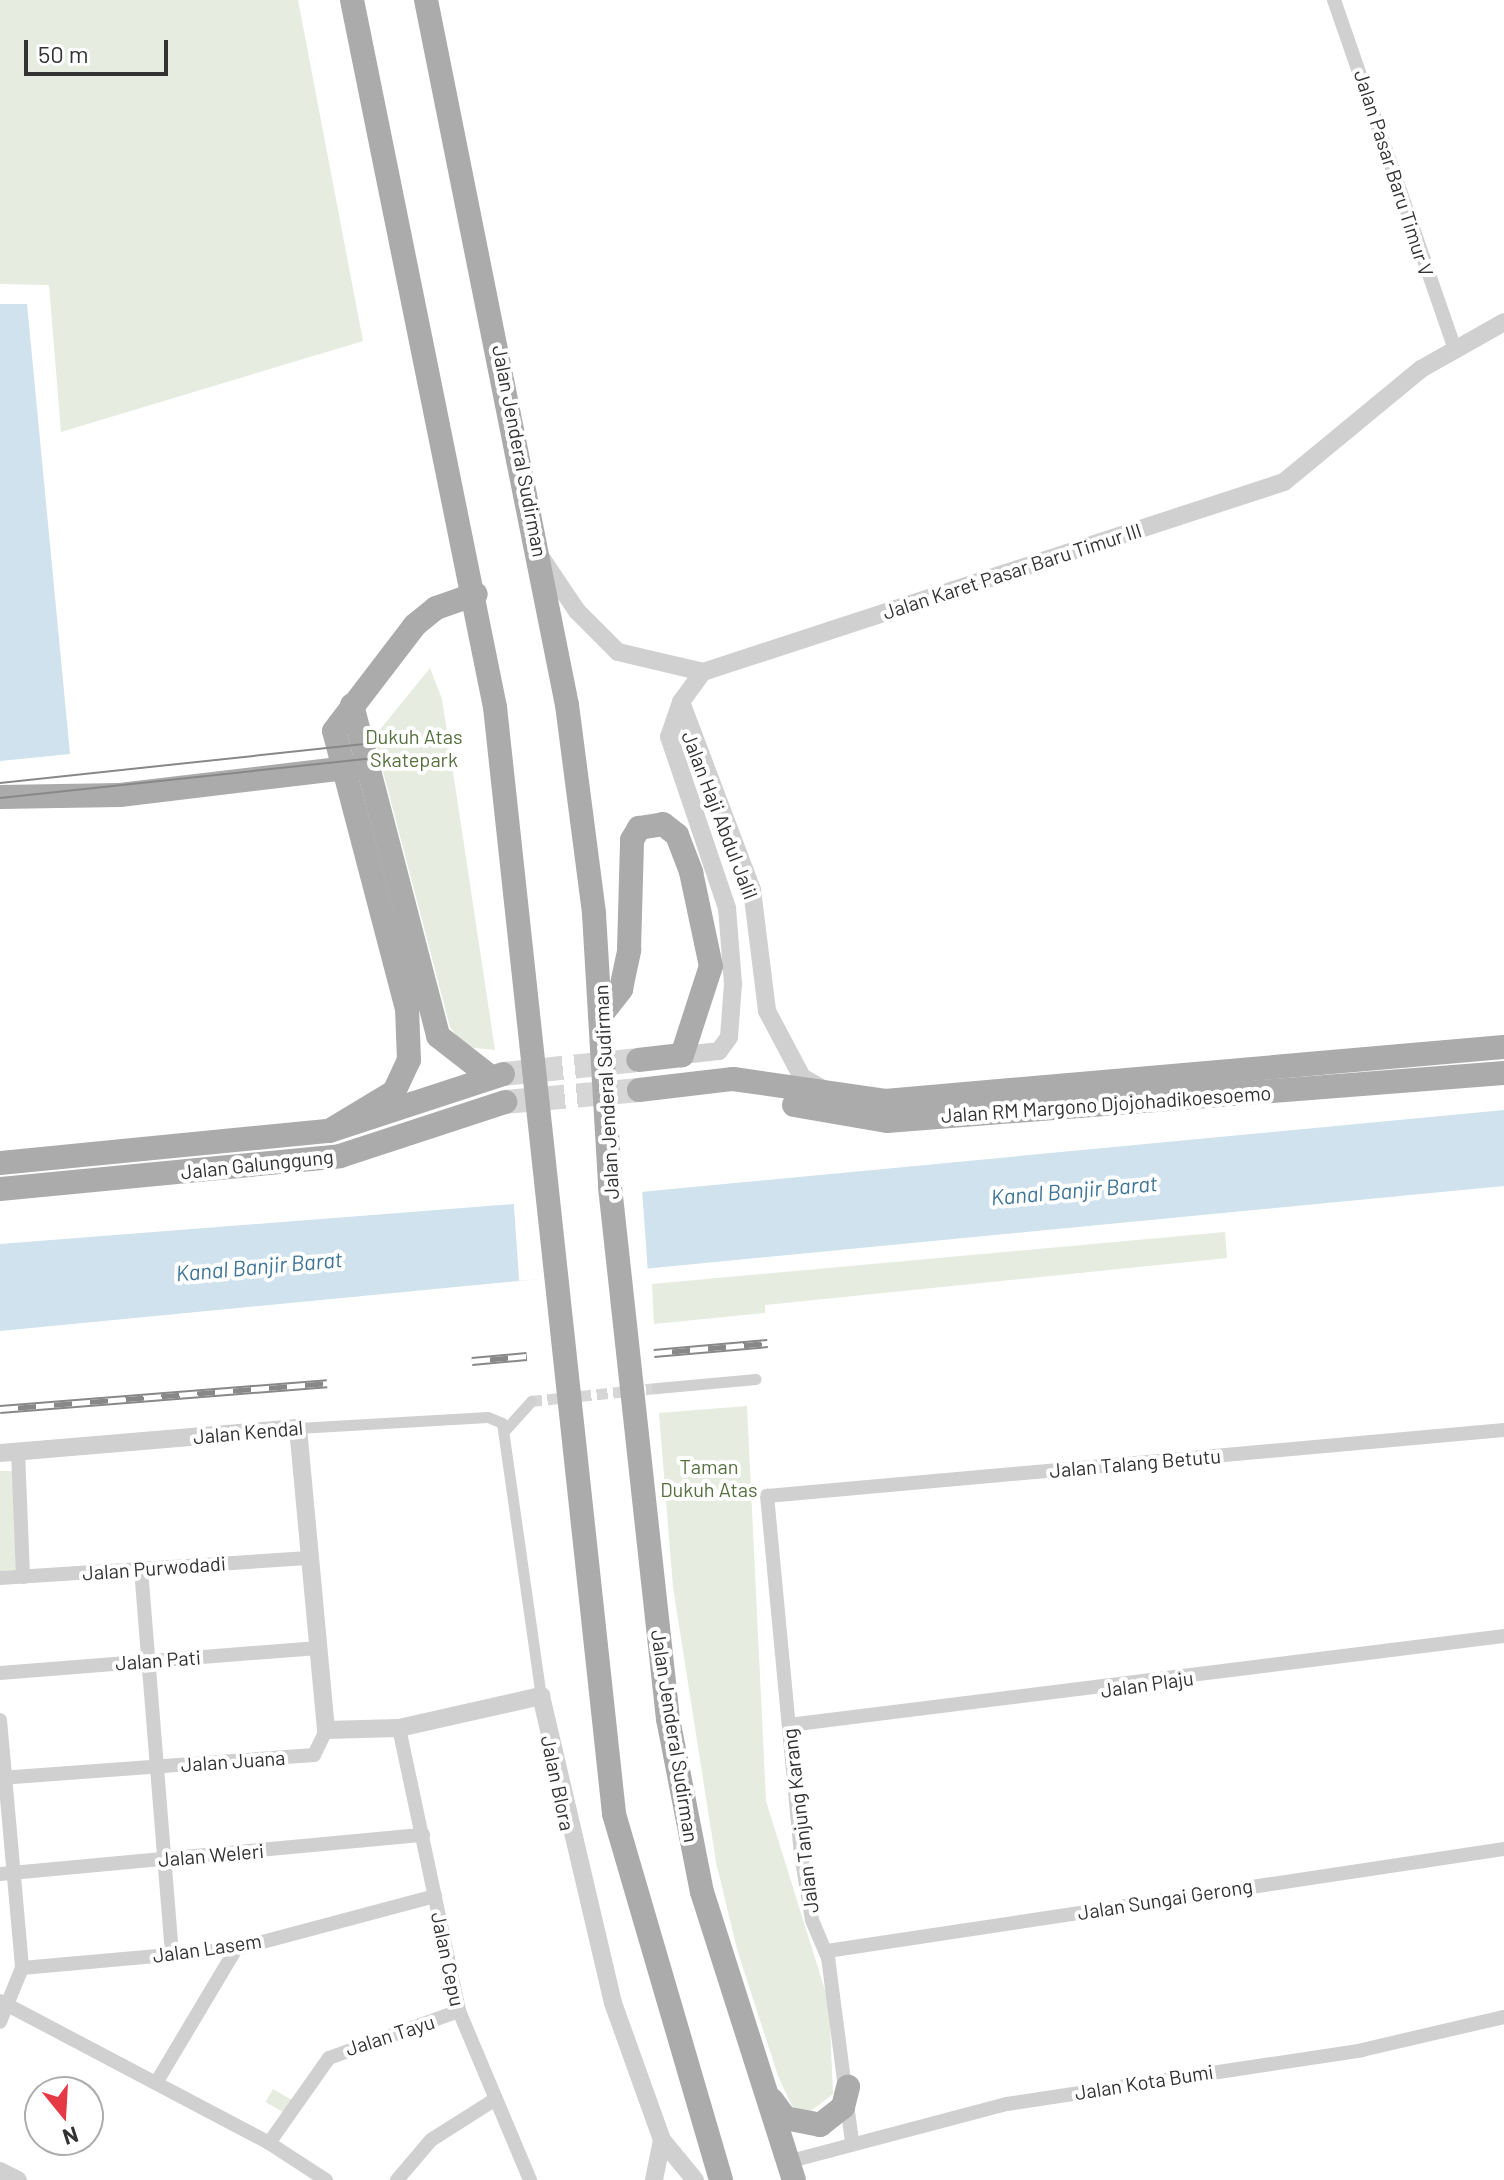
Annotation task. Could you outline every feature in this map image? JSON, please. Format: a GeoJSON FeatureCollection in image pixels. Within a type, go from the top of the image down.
{"type":"FeatureCollection","features":[{"type":"Feature","properties":{"kind":"main road"},"geometry":{"type":"LineString","coordinates":[[352,0],[476,594],[536,1043],[602,1743],[638,1912],[721,2180]]}},
{"type":"Feature","properties":{"kind":"main road","name":"Jalan Jenderal Sudirman"},"geometry":{"type":"LineString","coordinates":[[426,0],[542,559],[567,705],[601,1015],[610,1187],[668,1719],[702,1892],[790,2171]]}},
{"type":"Feature","properties":{"kind":"main road","name":"Jalan Galunggung"},"geometry":{"type":"LineString","coordinates":[[0,1163],[329,1131],[496,1074],[438,1036],[352,767],[334,731],[415,625],[436,608],[476,594]]}},
{"type":"Feature","properties":{"kind":"main road"},"geometry":{"type":"LineString","coordinates":[[0,797],[120,795],[352,767]]}},
{"type":"Feature","properties":{"kind":"main road","name":"Jalan Galunggung"},"geometry":{"type":"LineString","coordinates":[[329,1131],[394,1092],[409,1060],[407,1009],[352,767]]}},
{"type":"Feature","properties":{"kind":"main road"},"geometry":{"type":"LineString","coordinates":[[601,1015],[621,989],[629,950],[632,840],[639,828],[663,824],[679,840],[710,938],[706,993],[682,1055],[638,1060]]}},
{"type":"Feature","properties":{"kind":"main road","name":"Jalan RM Margono Djojohadikoesoemo"},"geometry":{"type":"LineString","coordinates":[[702,1082],[885,1101],[1504,1047]]}},
{"type":"Feature","properties":{"kind":"main road","name":"Jalan RM Margono Djojohadikoesoemo"},"geometry":{"type":"LineString","coordinates":[[702,1082],[831,1115],[922,1118],[1504,1073]]}},
{"type":"Feature","properties":{"kind":"main road"},"geometry":{"type":"LineString","coordinates":[[639,1090],[702,1082]]}},
{"type":"Feature","properties":{"kind":"main road","name":"Jalan Galunggung"},"geometry":{"type":"LineString","coordinates":[[0,1189],[340,1156],[505,1102]]}},
{"type":"Feature","properties":{"kind":"main road"},"geometry":{"type":"LineString","coordinates":[[762,2084],[785,2118],[810,2126],[836,2116],[848,2087]]}},
{"type":"Feature","properties":{"kind":"street","name":"Jalan Pasar Baru Timur V"},"geometry":{"type":"LineString","coordinates":[[1334,0],[1454,346]]}},
{"type":"Feature","properties":{"kind":"street","name":"Jalan Karet Pasar Baru Timur III"},"geometry":{"type":"LineString","coordinates":[[703,672],[1284,482],[1454,346],[1504,322]]}},
{"type":"Feature","properties":{"kind":"street"},"geometry":{"type":"LineString","coordinates":[[542,559],[577,611],[618,652],[703,672]]}},
{"type":"Feature","properties":{"kind":"street","name":"Jalan Haji Abdul Jalil"},"geometry":{"type":"LineString","coordinates":[[682,1055],[719,1051],[729,1037],[727,908],[669,737],[681,702],[703,672]]}},
{"type":"Feature","properties":{"kind":"street","name":"Jalan Haji Abdul Jalil"},"geometry":{"type":"LineString","coordinates":[[681,702],[752,890],[758,975],[785,1051],[802,1077],[823,1089],[885,1101],[922,1118]]}},
{"type":"Feature","properties":{"kind":"street"},"geometry":{"type":"LineString","coordinates":[[657,1388],[756,1379]]}},
{"type":"Feature","properties":{"kind":"street"},"geometry":{"type":"LineString","coordinates":[[506,1429],[531,1401]]}},
{"type":"Feature","properties":{"kind":"street","name":"Jalan Kendal"},"geometry":{"type":"LineString","coordinates":[[9,1452],[298,1428],[495,1419],[506,1429]]}},
{"type":"Feature","properties":{"kind":"street"},"geometry":{"type":"LineString","coordinates":[[298,1428],[315,1648],[326,1730],[399,1728],[541,1696]]}},
{"type":"Feature","properties":{"kind":"street","name":"Jalan Blora"},"geometry":{"type":"LineString","coordinates":[[506,1429],[541,1696],[594,1937],[662,2140],[695,2180]]}},
{"type":"Feature","properties":{"kind":"street","name":"Jalan Talang Betutu"},"geometry":{"type":"LineString","coordinates":[[767,1496],[1504,1430]]}},
{"type":"Feature","properties":{"kind":"street"},"geometry":{"type":"LineString","coordinates":[[9,1452],[23,1577]]}},
{"type":"Feature","properties":{"kind":"street","name":"Jalan Tanjung Karang"},"geometry":{"type":"LineString","coordinates":[[767,1496],[810,1907],[827,1951],[848,2087],[852,2142]]}},
{"type":"Feature","properties":{"kind":"street","name":"Jalan Purwodadi"},"geometry":{"type":"LineString","coordinates":[[0,1578],[308,1558]]}},
{"type":"Feature","properties":{"kind":"street"},"geometry":{"type":"LineString","coordinates":[[141,1569],[172,1954]]}},
{"type":"Feature","properties":{"kind":"street","name":"Jalan Plaju"},"geometry":{"type":"LineString","coordinates":[[789,1725],[1504,1636]]}},
{"type":"Feature","properties":{"kind":"street","name":"Jalan Pati"},"geometry":{"type":"LineString","coordinates":[[0,1673],[315,1648]]}},
{"type":"Feature","properties":{"kind":"street"},"geometry":{"type":"LineString","coordinates":[[0,1720],[7,1873],[22,1968],[4,2004],[0,2022]]}},
{"type":"Feature","properties":{"kind":"street","name":"Jalan Cepu"},"geometry":{"type":"LineString","coordinates":[[399,1728],[459,2011],[530,2180]]}},
{"type":"Feature","properties":{"kind":"street","name":"Jalan Juana"},"geometry":{"type":"LineString","coordinates":[[3,1778],[314,1755],[326,1730]]}},
{"type":"Feature","properties":{"kind":"street","name":"Jalan Weleri"},"geometry":{"type":"LineString","coordinates":[[7,1873],[423,1835]]}},
{"type":"Feature","properties":{"kind":"street","name":"Jalan Sungai Gerong"},"geometry":{"type":"LineString","coordinates":[[827,1951],[1504,1849]]}},
{"type":"Feature","properties":{"kind":"street","name":"Jalan Lasem"},"geometry":{"type":"LineString","coordinates":[[22,1968],[236,1949],[435,1896]]}},
{"type":"Feature","properties":{"kind":"street"},"geometry":{"type":"LineString","coordinates":[[156,2083],[236,1949]]}},
{"type":"Feature","properties":{"kind":"street"},"geometry":{"type":"LineString","coordinates":[[4,2004],[269,2143],[326,2180]]}},
{"type":"Feature","properties":{"kind":"street","name":"Jalan Tayu"},"geometry":{"type":"LineString","coordinates":[[269,2143],[329,2058],[459,2011]]}},
{"type":"Feature","properties":{"kind":"street","name":"Jalan Kota Bumi"},"geometry":{"type":"LineString","coordinates":[[790,2171],[852,2142],[1007,2104],[1362,2050],[1504,2017]]}},
{"type":"Feature","properties":{"kind":"street"},"geometry":{"type":"LineString","coordinates":[[397,2180],[431,2140],[494,2100]]}},
{"type":"Feature","properties":{"kind":"street","name":"Jalan Blora"},"geometry":{"type":"LineString","coordinates":[[654,2180],[662,2140]]}},
{"type":"Feature","properties":{"kind":"street"},"geometry":{"type":"LineString","coordinates":[[0,2171],[18,2180]]}},
{"type":"Feature","properties":{"kind":"green space"},"geometry":{"type":"Polygon","coordinates":[[[0,0],[298,0],[363,341],[61,432],[49,285],[0,284],[0,0]]]}},
{"type":"Feature","properties":{"kind":"green space","name":"Dukuh Atas Skatepark"},"geometry":{"type":"Polygon","coordinates":[[[430,668],[442,699],[495,1050],[465,1047],[450,1027],[374,737],[430,668]]]}},
{"type":"Feature","properties":{"kind":"green space"},"geometry":{"type":"Polygon","coordinates":[[[1225,1232],[1227,1258],[765,1305],[765,1313],[654,1324],[652,1284],[1225,1232]]]}},
{"type":"Feature","properties":{"kind":"green space","name":"Taman Dukuh Atas"},"geometry":{"type":"Polygon","coordinates":[[[747,1406],[766,1801],[829,2003],[833,2094],[807,2114],[792,2106],[778,2076],[737,1949],[716,1862],[673,1587],[659,1413],[747,1406]]]}},
{"type":"Feature","properties":{"kind":"green space"},"geometry":{"type":"Polygon","coordinates":[[[0,1471],[12,1471],[18,1570],[0,1571],[0,1471]]]}},
{"type":"Feature","properties":{"kind":"green space"},"geometry":{"type":"Polygon","coordinates":[[[273,2089],[294,2101],[286,2114],[266,2102],[273,2089]]]}},
{"type":"Feature","properties":{"kind":"water"},"geometry":{"type":"Polygon","coordinates":[[[0,304],[27,304],[70,754],[0,761],[0,304]]]}},
{"type":"Feature","properties":{"kind":"water","name":"Kanal Banjir Barat"},"geometry":{"type":"Polygon","coordinates":[[[1504,1110],[1504,1186],[0,1331],[0,1244],[514,1204],[1504,1110]]]}},
{"type":"Feature","properties":{"kind":"pier"},"geometry":{"type":"Polygon","coordinates":[[[642,1188],[648,1272],[519,1281],[513,1197],[642,1188]]]}},
{"type":"Feature","properties":{"kind":"tunnel"},"geometry":{"type":"LineString","coordinates":[[503,1074],[638,1060]]}},
{"type":"Feature","properties":{"kind":"tunnel"},"geometry":{"type":"LineString","coordinates":[[505,1102],[639,1090]]}},
{"type":"Feature","properties":{"kind":"tunnel"},"geometry":{"type":"LineString","coordinates":[[531,1401],[657,1388]]}},
{"type":"Feature","properties":{"kind":"tram line"},"geometry":{"type":"LineString","coordinates":[[0,783],[374,743]]}},
{"type":"Feature","properties":{"kind":"tram line"},"geometry":{"type":"LineString","coordinates":[[0,798],[377,758]]}},
{"type":"Feature","properties":{"kind":"railway"},"geometry":{"type":"LineString","coordinates":[[654,1353],[768,1343]]}},
{"type":"Feature","properties":{"kind":"railway"},"geometry":{"type":"LineString","coordinates":[[472,1361],[527,1356]]}},
{"type":"Feature","properties":{"kind":"railway"},"geometry":{"type":"LineString","coordinates":[[0,1409],[327,1383]]}}]}
